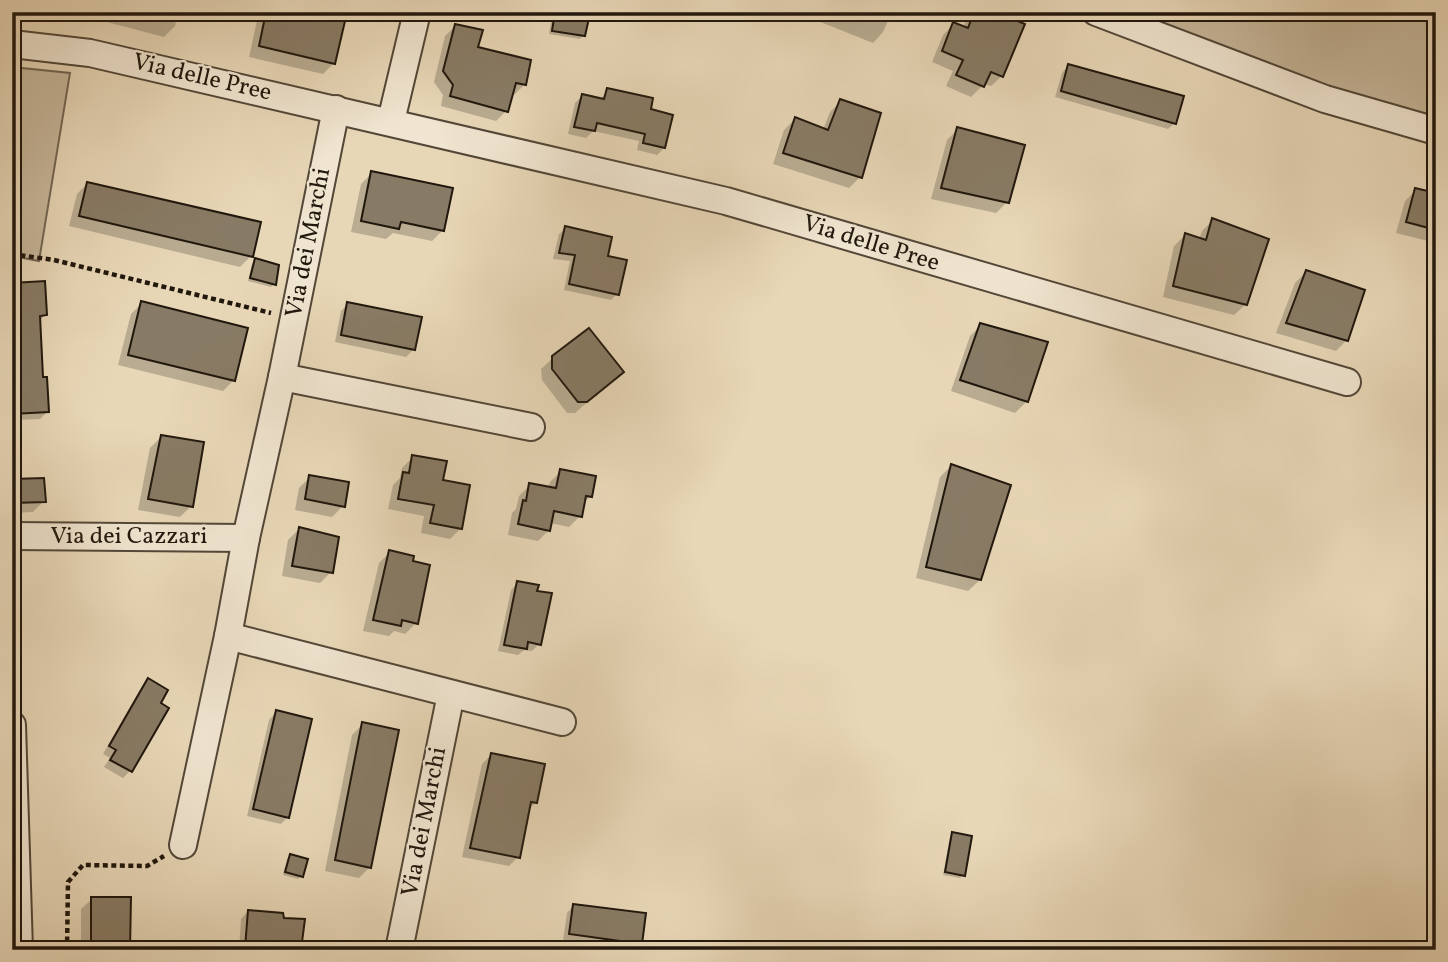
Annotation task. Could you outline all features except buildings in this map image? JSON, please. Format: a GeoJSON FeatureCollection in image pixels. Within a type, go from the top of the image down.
{"type":"FeatureCollection","features":[{"type":"Feature","properties":{"kind":"street"},"geometry":{"type":"LineString","coordinates":[[391,121],[417,12]]}},
{"type":"Feature","properties":{"kind":"street"},"geometry":{"type":"LineString","coordinates":[[1096,12],[1325,99],[1436,131]]}},
{"type":"Feature","properties":{"kind":"street","name":"Via delle Pree"},"geometry":{"type":"LineString","coordinates":[[12,44],[90,53],[726,201],[1347,382]]}},
{"type":"Feature","properties":{"kind":"street","name":"Via dei Marchi"},"geometry":{"type":"LineString","coordinates":[[183,845],[336,109]]}},
{"type":"Feature","properties":{"kind":"street"},"geometry":{"type":"LineString","coordinates":[[282,377],[531,427]]}},
{"type":"Feature","properties":{"kind":"street","name":"Via dei Cazzari"},"geometry":{"type":"LineString","coordinates":[[12,536],[246,538]]}},
{"type":"Feature","properties":{"kind":"street"},"geometry":{"type":"LineString","coordinates":[[228,636],[562,722]]}},
{"type":"Feature","properties":{"kind":"street","name":"Via dei Marchi"},"geometry":{"type":"LineString","coordinates":[[399,950],[451,694]]}},
{"type":"Feature","properties":{"kind":"street"},"geometry":{"type":"LineString","coordinates":[[12,725],[19,950]]}},
{"type":"Feature","properties":{"kind":"path"},"geometry":{"type":"LineString","coordinates":[[12,254],[54,260],[277,314]]}},
{"type":"Feature","properties":{"kind":"path"},"geometry":{"type":"LineString","coordinates":[[67,950],[68,881],[83,864],[147,866],[183,845]]}},
{"type":"Feature","properties":{"kind":"shaded area"},"geometry":{"type":"Polygon","coordinates":[[[1119,12],[1436,12],[1436,123],[1381,108],[1119,12]]]}},
{"type":"Feature","properties":{"kind":"shaded area"},"geometry":{"type":"Polygon","coordinates":[[[12,67],[70,73],[39,261],[12,256],[12,67]]]}}]}
